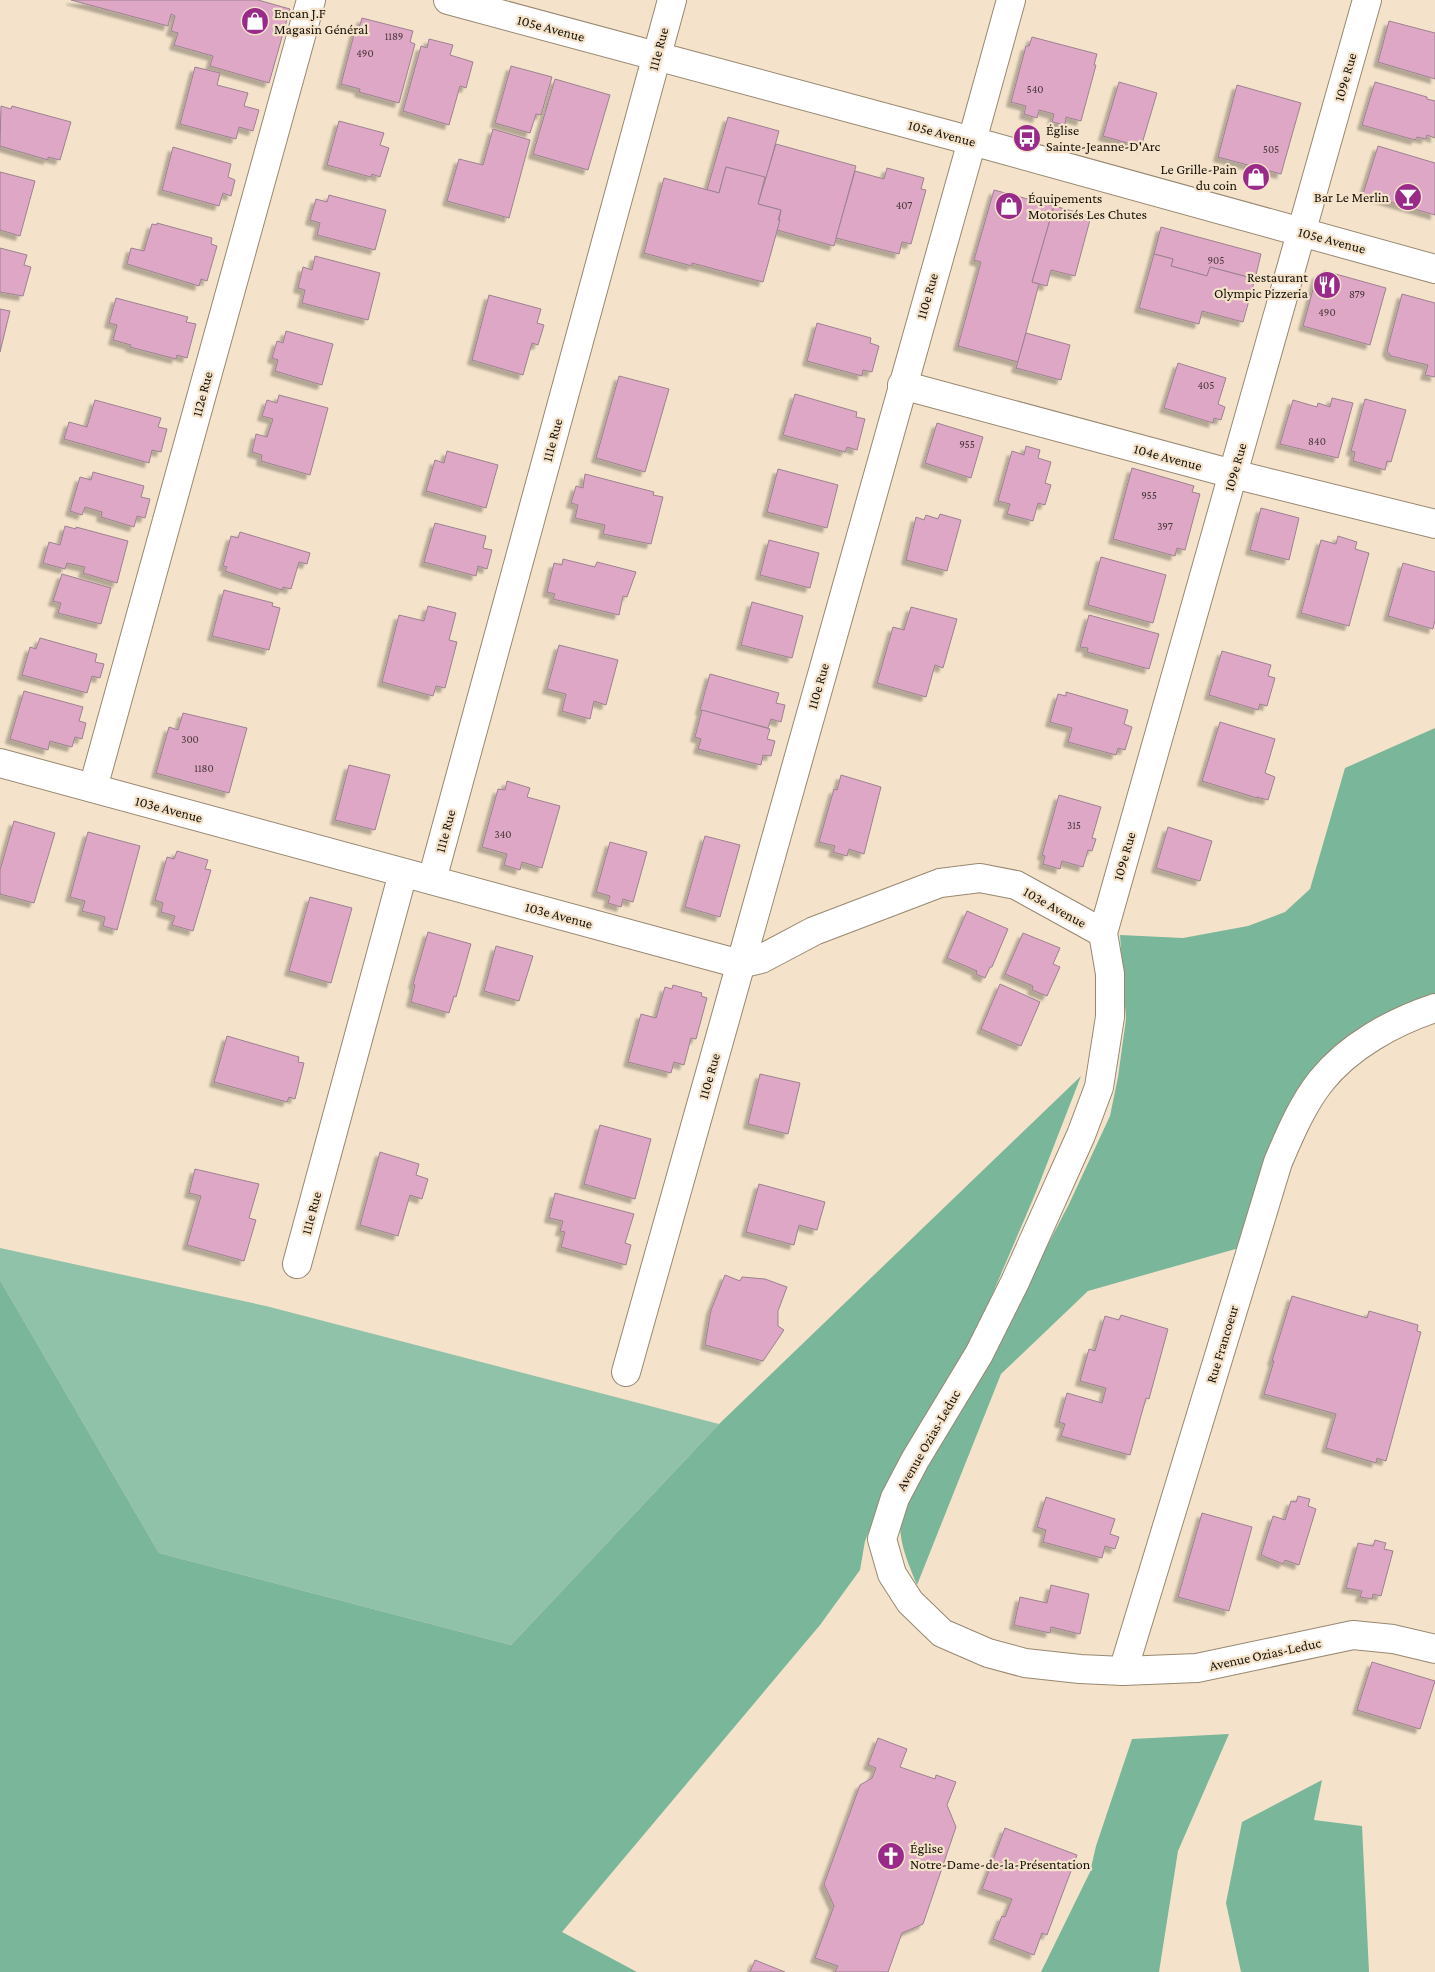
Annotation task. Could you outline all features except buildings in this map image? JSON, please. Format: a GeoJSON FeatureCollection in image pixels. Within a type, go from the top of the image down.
{"type":"FeatureCollection","features":[{"type":"Feature","properties":{"kind":"street","name":"112e Rue"},"geometry":{"type":"LineString","coordinates":[[93,788],[311,0]]}},
{"type":"Feature","properties":{"kind":"street","name":"105e Avenue"},"geometry":{"type":"LineString","coordinates":[[448,0],[1435,268]]}},
{"type":"Feature","properties":{"kind":"street","name":"111e Rue"},"geometry":{"type":"LineString","coordinates":[[432,880],[672,0]]}},
{"type":"Feature","properties":{"kind":"street","name":"110e Rue"},"geometry":{"type":"LineString","coordinates":[[626,1372],[902,385],[1012,0]]}},
{"type":"Feature","properties":{"kind":"street","name":"109e Rue"},"geometry":{"type":"LineString","coordinates":[[1103,933],[1367,0]]}},
{"type":"Feature","properties":{"kind":"street","name":"104e Avenue"},"geometry":{"type":"LineString","coordinates":[[902,385],[1233,474],[1435,524]]}},
{"type":"Feature","properties":{"kind":"street","name":"103e Avenue"},"geometry":{"type":"LineString","coordinates":[[0,763],[740,964],[761,959],[814,931],[940,883],[980,878],[1016,885],[1103,933]]}},
{"type":"Feature","properties":{"kind":"street","name":"111e Rue"},"geometry":{"type":"LineString","coordinates":[[297,1264],[403,873]]}},
{"type":"Feature","properties":{"kind":"street","name":"Avenue Ozias-Leduc"},"geometry":{"type":"LineString","coordinates":[[1103,933],[1110,974],[1110,1018],[1099,1087],[1081,1135],[1015,1282],[983,1346],[914,1460],[895,1498],[882,1538],[892,1574],[910,1602],[942,1632],[988,1654],[1025,1663],[1080,1669],[1123,1671],[1197,1668],[1353,1635],[1393,1639],[1435,1649]]}},
{"type":"Feature","properties":{"kind":"street","name":"Rue Francoeur"},"geometry":{"type":"LineString","coordinates":[[1123,1671],[1278,1162],[1294,1126],[1320,1082],[1340,1061],[1366,1041],[1414,1015],[1435,1008]]}},
{"type":"Feature","properties":{"kind":"green space"},"geometry":{"type":"Polygon","coordinates":[[[1435,728],[1435,1002],[1347,1047],[1239,1248],[1088,1291],[1001,1374],[917,1585],[904,1551],[900,1524],[909,1489],[1018,1302],[1069,1204],[1110,1116],[1118,1077],[1126,1019],[1120,935],[1183,938],[1248,926],[1285,912],[1310,889],[1345,768],[1435,728]]]}},
{"type":"Feature","properties":{"kind":"green space"},"geometry":{"type":"Polygon","coordinates":[[[1081,1076],[1036,1192],[972,1342],[878,1509],[865,1541],[860,1570],[820,1625],[562,1932],[637,1972],[0,1972],[0,1280],[159,1553],[511,1645],[719,1424],[1081,1076]]]}},
{"type":"Feature","properties":{"kind":"green space"},"geometry":{"type":"Polygon","coordinates":[[[0,1248],[266,1306],[719,1424],[511,1645],[159,1553],[0,1280],[0,1248]]]}},
{"type":"Feature","properties":{"kind":"green space"},"geometry":{"type":"Polygon","coordinates":[[[1229,1734],[1178,1851],[1159,1972],[1041,1972],[1090,1872],[1096,1846],[1132,1739],[1229,1734]]]}},
{"type":"Feature","properties":{"kind":"green space"},"geometry":{"type":"Polygon","coordinates":[[[1322,1780],[1314,1820],[1362,1826],[1369,1972],[1241,1972],[1226,1903],[1242,1822],[1322,1780]]]}},
{"type":"Feature","properties":{"kind":"place","name":"Encan J.F Magasin Général"},"geometry":{"type":"Point","coordinates":[255,21]}},
{"type":"Feature","properties":{"kind":"place","name":"Église Sainte-Jeanne-D'Arc"},"geometry":{"type":"Point","coordinates":[1027,138]}},
{"type":"Feature","properties":{"kind":"place","name":"Le Grille-Pain du coin"},"geometry":{"type":"Point","coordinates":[1256,177]}},
{"type":"Feature","properties":{"kind":"place","name":"Bar Le Merlin"},"geometry":{"type":"Point","coordinates":[1408,197]}},
{"type":"Feature","properties":{"kind":"place","name":"Équipements Motorisés Les Chutes"},"geometry":{"type":"Point","coordinates":[1009,206]}},
{"type":"Feature","properties":{"kind":"place","name":"Restaurant Olympic Pizzeria"},"geometry":{"type":"Point","coordinates":[1327,285]}},
{"type":"Feature","properties":{"kind":"place","name":"Église Notre-Dame-de-la-Présentation"},"geometry":{"type":"Point","coordinates":[891,1856]}}]}
